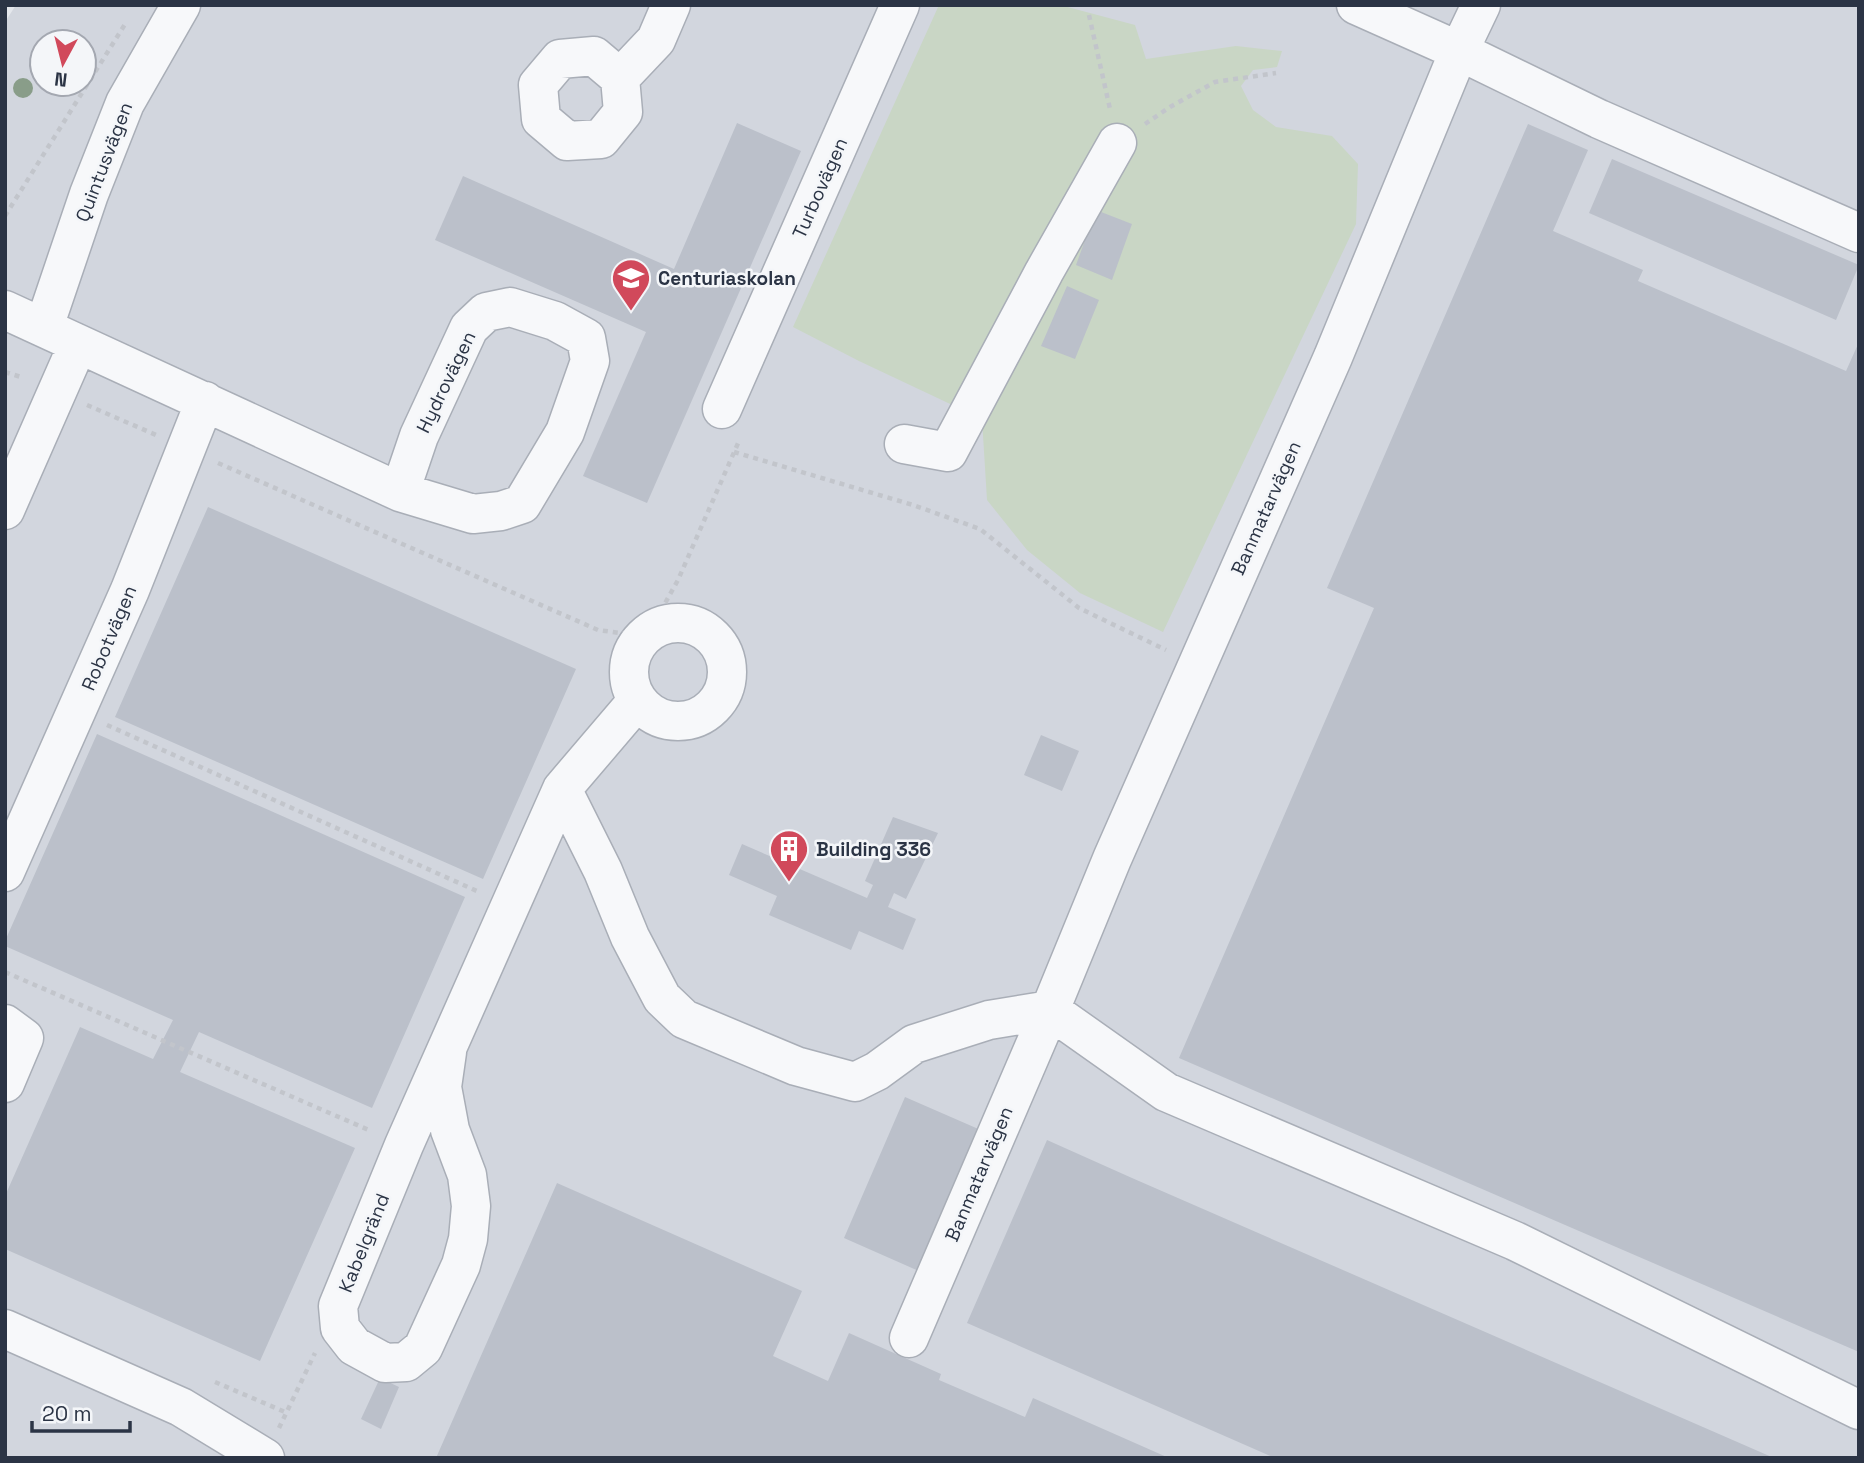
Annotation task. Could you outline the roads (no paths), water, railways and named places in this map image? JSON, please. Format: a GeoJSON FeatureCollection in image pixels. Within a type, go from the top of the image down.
{"type":"FeatureCollection","features":[{"type":"Feature","properties":{"kind":"street","name":"Quintusvägen"},"geometry":{"type":"LineString","coordinates":[[44,327],[89,194],[125,103],[181,5]]}},
{"type":"Feature","properties":{"kind":"street"},"geometry":{"type":"LineString","coordinates":[[620,78],[656,40],[671,5]]}},
{"type":"Feature","properties":{"kind":"street","name":"Turbovägen"},"geometry":{"type":"LineString","coordinates":[[723,409],[900,5]]}},
{"type":"Feature","properties":{"kind":"street"},"geometry":{"type":"LineString","coordinates":[[1356,5],[1460,51],[1599,119],[1859,233]]}},
{"type":"Feature","properties":{"kind":"street","name":"Banmatarvägen"},"geometry":{"type":"LineString","coordinates":[[909,1338],[1046,1011],[1333,357],[1481,5]]}},
{"type":"Feature","properties":{"kind":"street"},"geometry":{"type":"LineString","coordinates":[[904,444],[948,452],[1044,272],[1117,143]]}},
{"type":"Feature","properties":{"kind":"street","name":"Hydrovägen"},"geometry":{"type":"LineString","coordinates":[[5,310],[400,492],[473,514],[501,511],[522,504],[565,432],[590,361],[586,338],[555,321],[510,307],[486,312],[470,328],[419,436],[400,492]]}},
{"type":"Feature","properties":{"kind":"street"},"geometry":{"type":"LineString","coordinates":[[5,510],[78,344]]}},
{"type":"Feature","properties":{"kind":"street","name":"Robotvägen"},"geometry":{"type":"LineString","coordinates":[[5,872],[130,590],[205,401]]}},
{"type":"Feature","properties":{"kind":"street","name":"Kabelgränd"},"geometry":{"type":"LineString","coordinates":[[447,1052],[442,1087],[450,1130],[467,1175],[471,1206],[468,1239],[461,1265],[423,1348],[406,1362],[385,1363],[354,1346],[340,1328],[338,1306],[404,1145],[562,789],[637,701]]}},
{"type":"Feature","properties":{"kind":"street"},"geometry":{"type":"LineString","coordinates":[[562,789],[603,871],[630,937],[662,998],[684,1020],[796,1066],[855,1082],[877,1071],[914,1044],[989,1020],[1046,1011],[1167,1093],[1515,1241],[1859,1410]]}},
{"type":"Feature","properties":{"kind":"street"},"geometry":{"type":"LineString","coordinates":[[5,1024],[24,1038],[5,1083]]}},
{"type":"Feature","properties":{"kind":"street"},"geometry":{"type":"LineString","coordinates":[[5,1329],[271,1446]]}},
{"type":"Feature","properties":{"kind":"place","name":"Centuriaskolan"},"geometry":{"type":"Point","coordinates":[631,312]}},
{"type":"Feature","properties":{"kind":"place","name":"Building 336"},"geometry":{"type":"Point","coordinates":[789,883]}}]}
